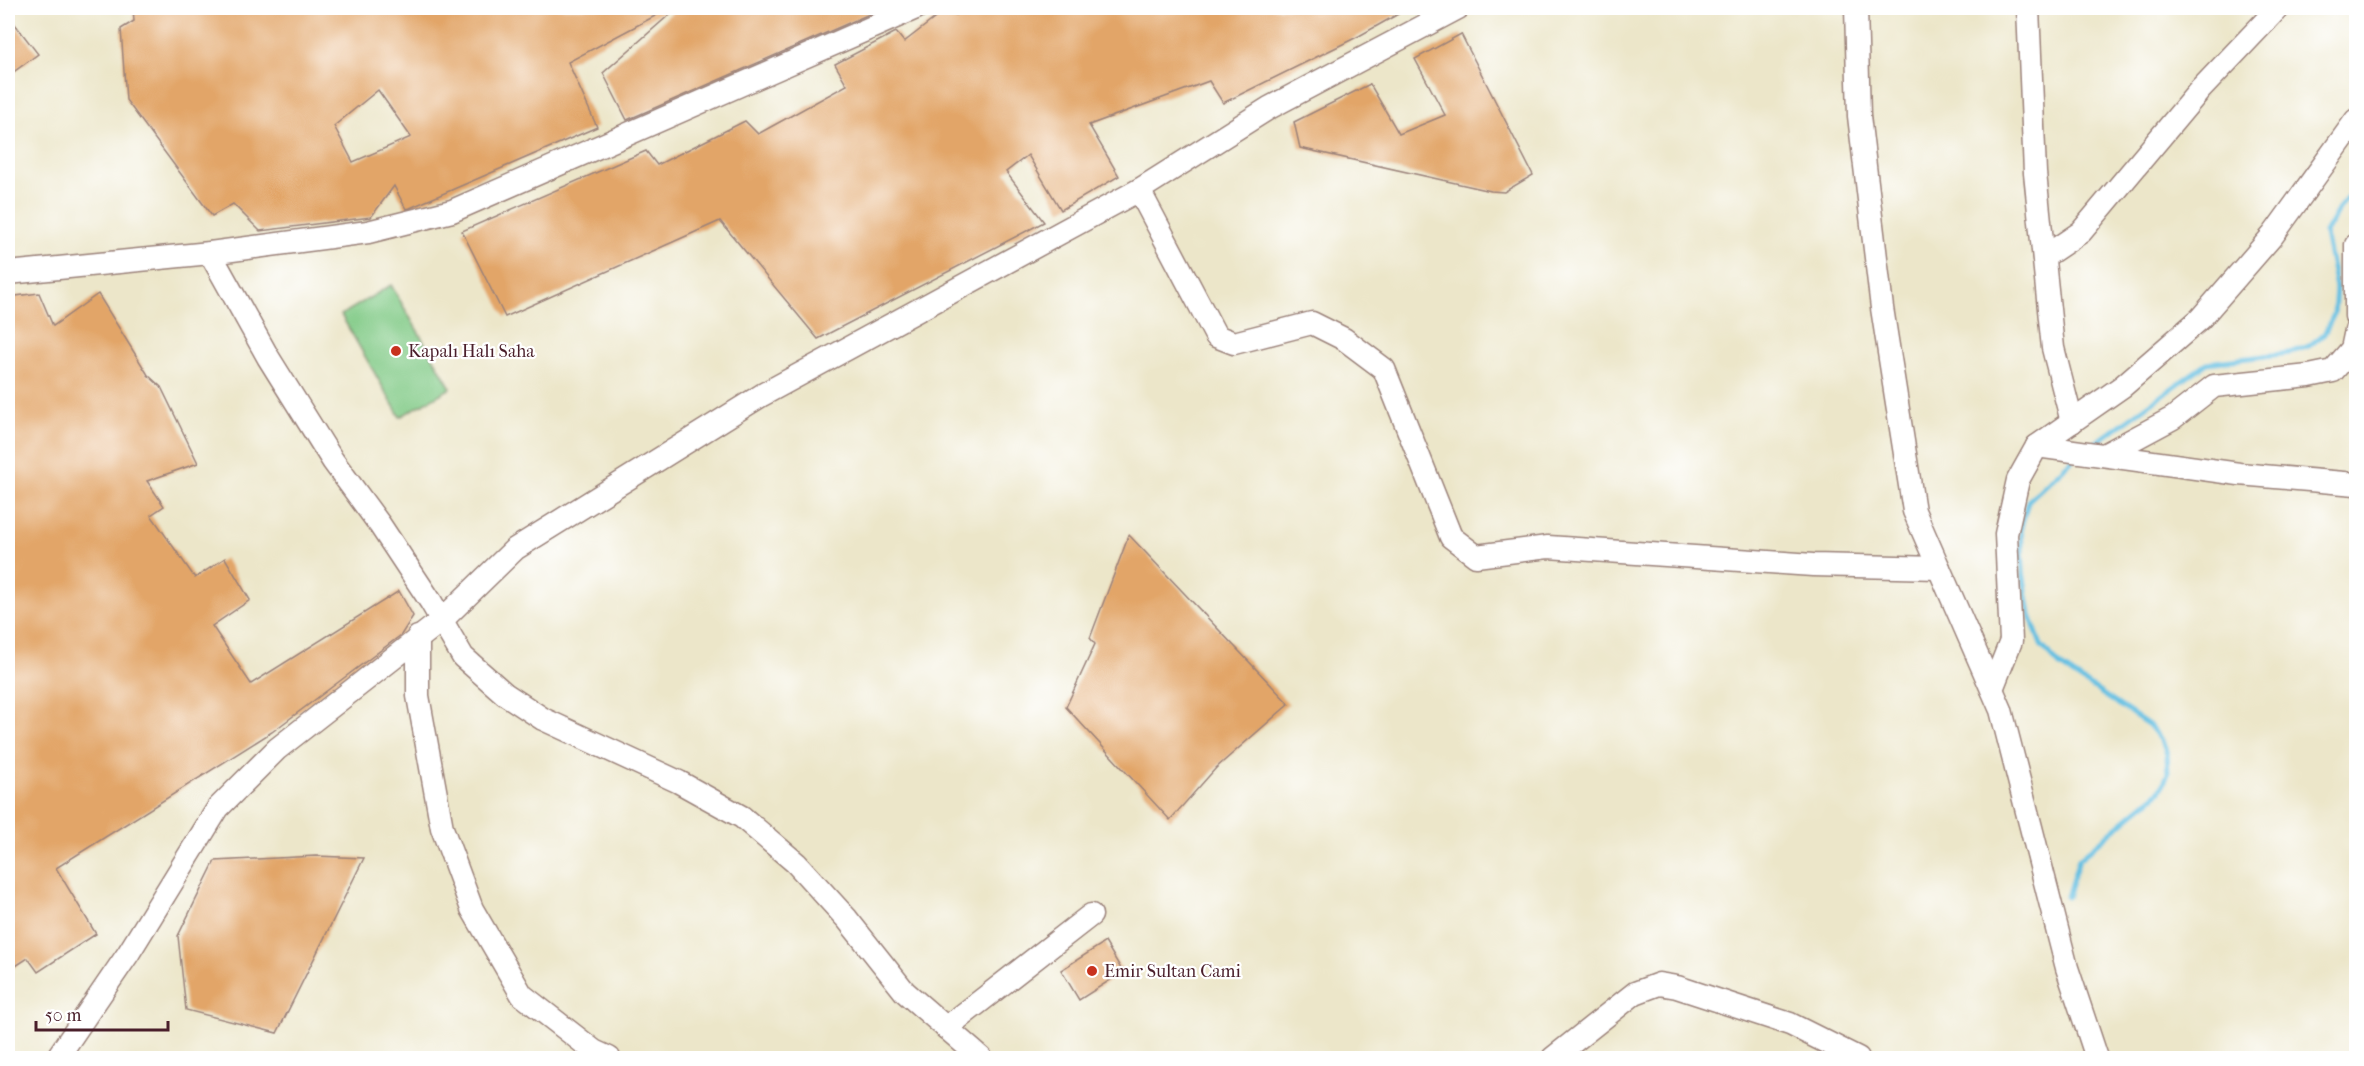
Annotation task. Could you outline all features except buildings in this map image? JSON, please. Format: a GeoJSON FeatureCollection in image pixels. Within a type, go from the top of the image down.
{"type":"FeatureCollection","features":[{"type":"Feature","properties":{"kind":"street"},"geometry":{"type":"LineString","coordinates":[[8,273],[210,253],[368,232],[452,211],[916,8]]}},
{"type":"Feature","properties":{"kind":"street"},"geometry":{"type":"LineString","coordinates":[[57,1059],[129,954],[218,808],[277,749],[442,620],[515,549],[762,394],[1139,190],[1269,108],[1458,8]]}},
{"type":"Feature","properties":{"kind":"street"},"geometry":{"type":"LineString","coordinates":[[1856,8],[1859,116],[1882,308],[1914,511],[2001,710],[2067,968],[2097,1059]]}},
{"type":"Feature","properties":{"kind":"street"},"geometry":{"type":"LineString","coordinates":[[2028,8],[2035,173],[2053,348],[2072,422]]}},
{"type":"Feature","properties":{"kind":"street"},"geometry":{"type":"LineString","coordinates":[[2044,257],[2080,232],[2200,90],[2278,8]]}},
{"type":"Feature","properties":{"kind":"street"},"geometry":{"type":"LineString","coordinates":[[1992,689],[2011,641],[2006,534],[2018,480],[2037,446],[2123,386],[2200,319],[2273,235],[2356,120]]}},
{"type":"Feature","properties":{"kind":"street"},"geometry":{"type":"LineString","coordinates":[[1139,190],[1216,336],[1234,343],[1312,322],[1344,339],[1384,369],[1451,537],[1476,556],[1548,547],[1813,565],[1939,568]]}},
{"type":"Feature","properties":{"kind":"street"},"geometry":{"type":"LineString","coordinates":[[2356,245],[2356,316]]}},
{"type":"Feature","properties":{"kind":"street"},"geometry":{"type":"LineString","coordinates":[[210,253],[303,414],[333,461],[380,525],[464,657],[506,694],[543,719],[679,782],[742,817],[796,863],[847,919],[905,992],[981,1059]]}},
{"type":"Feature","properties":{"kind":"street"},"geometry":{"type":"LineString","coordinates":[[2104,455],[2173,418],[2214,386],[2309,376],[2333,371],[2352,350],[2356,330]]}},
{"type":"Feature","properties":{"kind":"street"},"geometry":{"type":"LineString","coordinates":[[2037,446],[2239,474],[2356,484]]}},
{"type":"Feature","properties":{"kind":"street"},"geometry":{"type":"LineString","coordinates":[[418,638],[418,696],[442,828],[472,909],[522,995],[594,1051],[609,1059]]}},
{"type":"Feature","properties":{"kind":"street"},"geometry":{"type":"LineString","coordinates":[[946,1028],[1090,915]]}},
{"type":"Feature","properties":{"kind":"street"},"geometry":{"type":"LineString","coordinates":[[1553,1059],[1635,993],[1659,984],[1677,987],[1790,1024],[1858,1059]]}},
{"type":"Feature","properties":{"kind":"green space","name":"Kapalı Halı Saha"},"geometry":{"type":"Polygon","coordinates":[[[391,285],[451,388],[400,417],[341,315],[391,285]]]}},
{"type":"Feature","properties":{"kind":"waterway"},"geometry":{"type":"LineString","coordinates":[[2090,447],[2207,363],[2289,353],[2309,346],[2324,334],[2334,314],[2336,288],[2325,233],[2340,207],[2356,187]]}},
{"type":"Feature","properties":{"kind":"waterway"},"geometry":{"type":"LineString","coordinates":[[2067,897],[2079,859],[2160,791],[2168,774],[2167,754],[2162,741],[2149,725],[2060,666],[2041,645],[2030,615],[2023,572],[2021,527],[2028,501],[2073,459]]}},
{"type":"Feature","properties":{"kind":"waterway"},"geometry":{"type":"LineString","coordinates":[[2043,1058],[2047,1053]]}},
{"type":"Feature","properties":{"kind":"place","name":"Kapalı Halı Saha"},"geometry":{"type":"Point","coordinates":[396,351]}},
{"type":"Feature","properties":{"kind":"place","name":"Emir Sultan Cami"},"geometry":{"type":"Point","coordinates":[1092,971]}}]}
